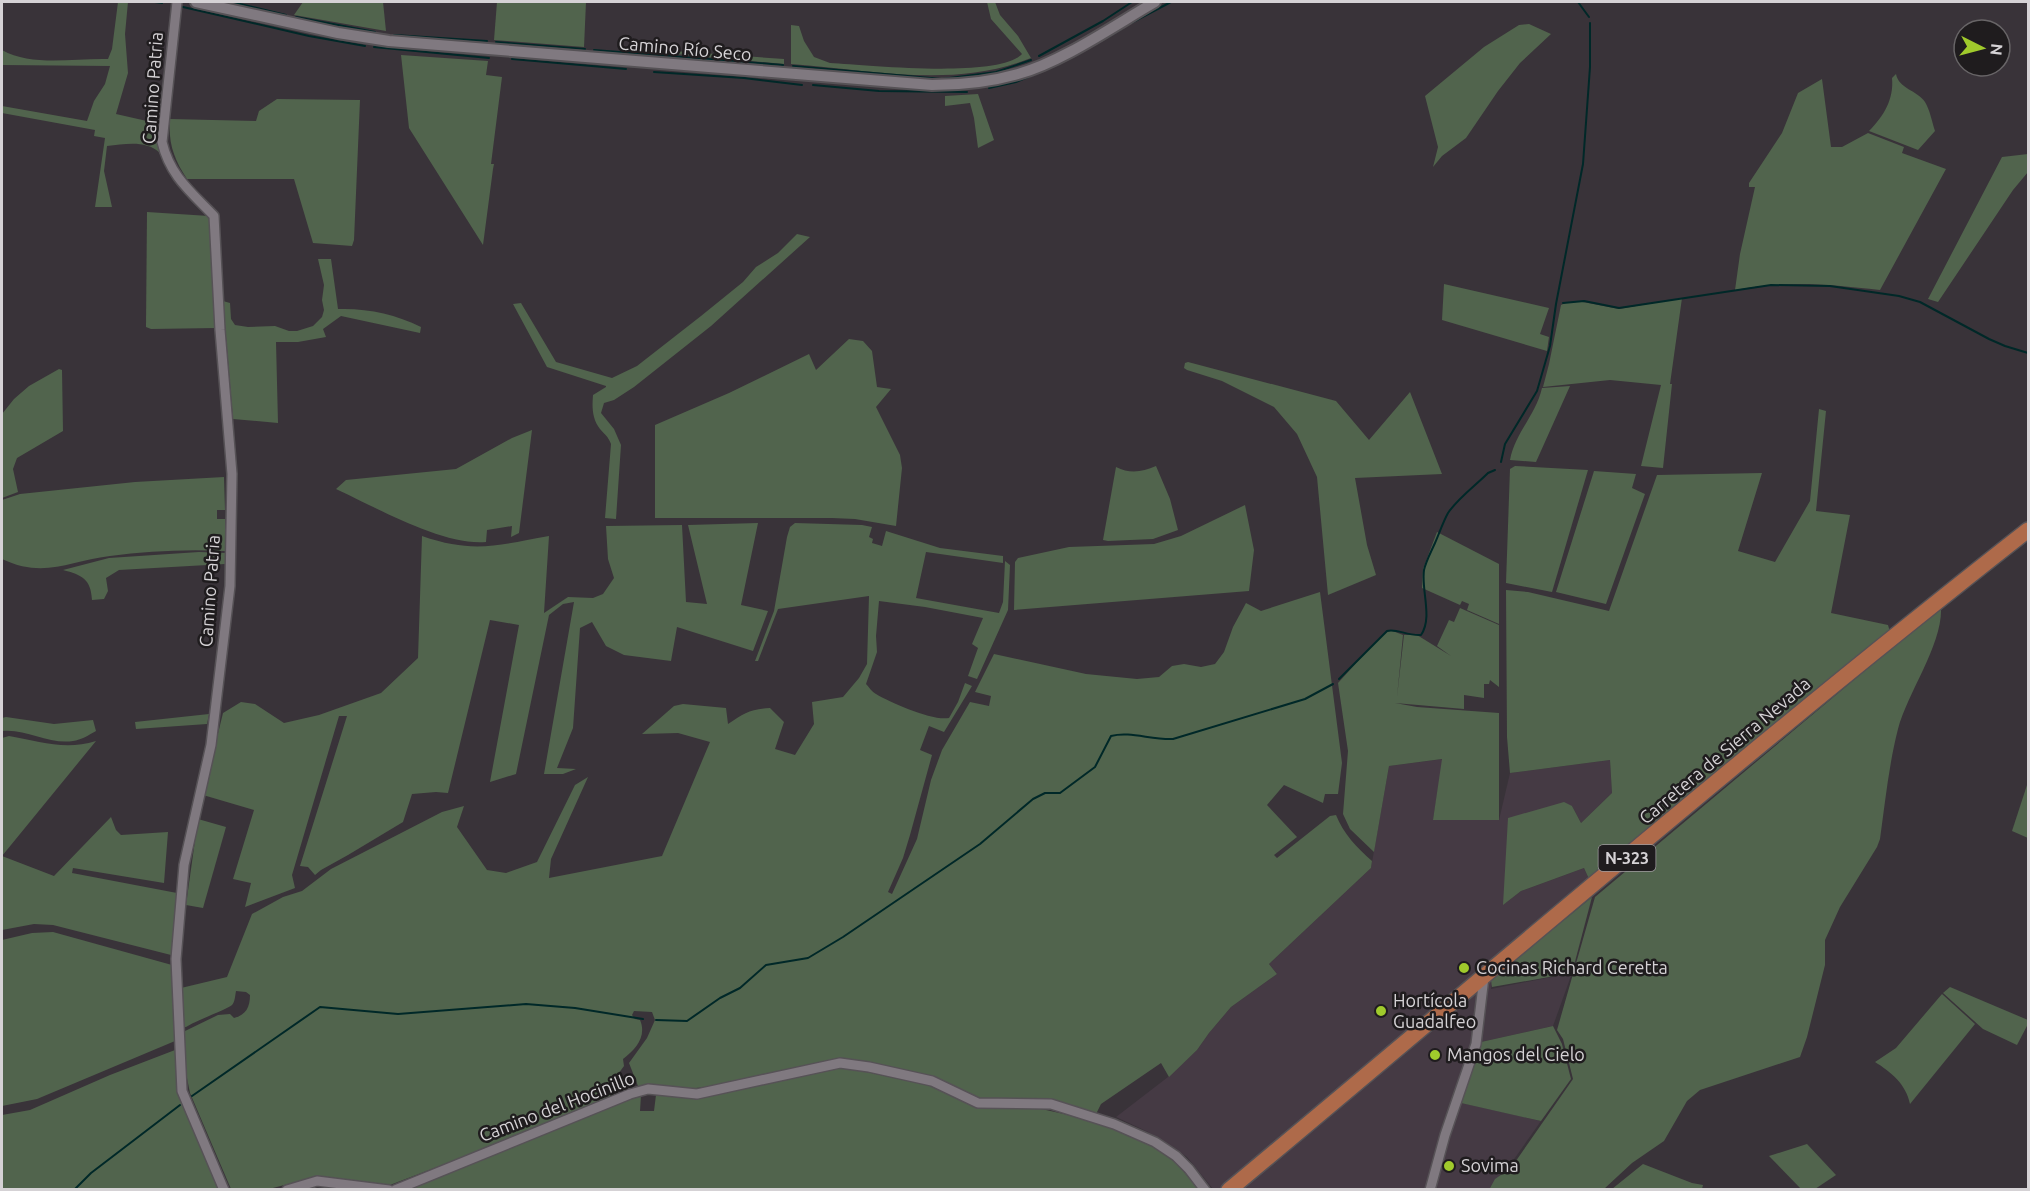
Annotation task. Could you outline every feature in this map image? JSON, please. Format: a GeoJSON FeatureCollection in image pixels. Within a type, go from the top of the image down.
{"type":"FeatureCollection","features":[{"type":"Feature","properties":{"kind":"highway","name":"Carretera de Sierra Nevada"},"geometry":{"type":"LineString","coordinates":[[1229,1190],[1728,772],[2028,530]]}},
{"type":"Feature","properties":{"kind":"street","name":"Camino Patria"},"geometry":{"type":"LineString","coordinates":[[177,2],[162,141],[166,159],[175,174],[214,216],[219,330],[232,474],[230,586],[211,745],[184,865],[176,959],[182,1091],[224,1190]]}},
{"type":"Feature","properties":{"kind":"street","name":"Camino Río Seco"},"geometry":{"type":"LineString","coordinates":[[196,2],[338,33],[389,41],[932,85],[961,84],[1000,78],[1038,67],[1155,2]]}},
{"type":"Feature","properties":{"kind":"street"},"geometry":{"type":"LineString","coordinates":[[1430,1190],[1445,1136],[1476,1044],[1484,977]]}},
{"type":"Feature","properties":{"kind":"street","name":"Camino del Hocinillo"},"geometry":{"type":"LineString","coordinates":[[395,1190],[642,1090],[697,1094],[840,1063],[932,1081],[978,1102],[1051,1104],[1114,1124],[1155,1142],[1176,1156],[1205,1190]]}},
{"type":"Feature","properties":{"kind":"street"},"geometry":{"type":"LineString","coordinates":[[287,1190],[317,1181],[389,1190]]}},
{"type":"Feature","properties":{"kind":"shaded area"},"geometry":{"type":"Polygon","coordinates":[[[1443,759],[1433,820],[1499,820],[1510,773],[1610,760],[1612,793],[1581,823],[1572,806],[1504,904],[1521,891],[1584,868],[1589,879],[1499,957],[1491,989],[1572,973],[1553,1026],[1481,1042],[1462,1103],[1541,1121],[1493,1189],[1213,1189],[1187,1157],[1148,1132],[1116,1117],[1168,1077],[1197,1050],[1231,1007],[1277,974],[1269,964],[1371,868],[1389,766],[1443,759]]]}},
{"type":"Feature","properties":{"kind":"green space"},"geometry":{"type":"Polygon","coordinates":[[[118,2],[128,2],[125,34],[128,73],[116,114],[160,124],[160,153],[142,145],[107,146],[104,171],[112,207],[95,207],[105,138],[94,136],[95,130],[2,113],[2,106],[87,121],[94,101],[105,84],[110,66],[2,65],[2,50],[40,60],[108,59],[112,49],[118,2]]]}},
{"type":"Feature","properties":{"kind":"green space"},"geometry":{"type":"Polygon","coordinates":[[[303,2],[383,2],[386,31],[294,15],[303,2]]]}},
{"type":"Feature","properties":{"kind":"green space"},"geometry":{"type":"Polygon","coordinates":[[[497,2],[586,2],[584,47],[494,40],[497,2]]]}},
{"type":"Feature","properties":{"kind":"green space"},"geometry":{"type":"Polygon","coordinates":[[[987,2],[995,2],[1000,15],[1018,36],[1031,58],[972,73],[943,75],[882,73],[791,64],[791,25],[799,26],[804,41],[814,57],[830,63],[931,69],[987,66],[1009,62],[1022,54],[991,19],[987,2]]]}},
{"type":"Feature","properties":{"kind":"green space"},"geometry":{"type":"Polygon","coordinates":[[[1529,24],[1551,34],[1520,63],[1466,138],[1442,156],[1433,167],[1438,147],[1425,96],[1484,47],[1519,25],[1529,24]]]}},
{"type":"Feature","properties":{"kind":"green space"},"geometry":{"type":"Polygon","coordinates":[[[675,51],[784,59],[784,64],[675,54],[675,51]]]}},
{"type":"Feature","properties":{"kind":"green space"},"geometry":{"type":"Polygon","coordinates":[[[401,55],[488,61],[486,75],[502,77],[491,164],[494,164],[483,245],[409,128],[401,55]]]}},
{"type":"Feature","properties":{"kind":"green space"},"geometry":{"type":"Polygon","coordinates":[[[1896,74],[1904,86],[1922,98],[1931,116],[1935,131],[1918,150],[1869,131],[1887,107],[1892,78],[1896,74]]]}},
{"type":"Feature","properties":{"kind":"green space"},"geometry":{"type":"Polygon","coordinates":[[[1822,79],[1831,147],[1842,147],[1868,133],[1904,147],[1902,153],[1946,169],[1880,290],[1807,284],[1773,285],[1735,290],[1740,254],[1755,187],[1749,187],[1749,183],[1782,133],[1798,93],[1822,79]]]}},
{"type":"Feature","properties":{"kind":"green space"},"geometry":{"type":"Polygon","coordinates":[[[978,94],[994,140],[978,148],[970,103],[945,106],[945,96],[978,94]]]}},
{"type":"Feature","properties":{"kind":"green space"},"geometry":{"type":"Polygon","coordinates":[[[277,99],[360,100],[352,246],[313,243],[294,179],[187,179],[179,165],[171,143],[170,119],[256,121],[259,111],[277,99]]]}},
{"type":"Feature","properties":{"kind":"green space"},"geometry":{"type":"Polygon","coordinates":[[[2028,154],[2028,172],[2013,190],[1938,302],[1928,299],[2002,157],[2028,154]]]}},
{"type":"Feature","properties":{"kind":"green space"},"geometry":{"type":"Polygon","coordinates":[[[147,212],[209,216],[216,328],[151,329],[146,327],[147,212]]]}},
{"type":"Feature","properties":{"kind":"green space"},"geometry":{"type":"Polygon","coordinates":[[[797,234],[810,237],[711,326],[634,387],[614,400],[604,403],[601,413],[614,429],[621,445],[616,519],[605,518],[611,444],[595,421],[593,395],[606,386],[547,367],[513,304],[521,303],[556,362],[612,378],[637,366],[743,282],[756,267],[778,253],[797,234]]]}},
{"type":"Feature","properties":{"kind":"green space"},"geometry":{"type":"Polygon","coordinates":[[[318,259],[331,259],[338,309],[391,315],[421,327],[420,333],[341,316],[323,329],[326,337],[298,342],[276,342],[278,423],[233,419],[223,301],[230,303],[231,319],[235,325],[275,326],[289,331],[313,326],[322,317],[324,310],[322,300],[324,285],[318,259]]]}},
{"type":"Feature","properties":{"kind":"green space"},"geometry":{"type":"Polygon","coordinates":[[[1444,284],[1549,308],[1540,334],[1549,337],[1547,351],[1442,320],[1444,284]]]}},
{"type":"Feature","properties":{"kind":"green space"},"geometry":{"type":"Polygon","coordinates":[[[1682,298],[1670,384],[1672,384],[1663,468],[1641,466],[1661,385],[1610,380],[1543,387],[1561,305],[1568,302],[1583,302],[1619,309],[1682,298]]]}},
{"type":"Feature","properties":{"kind":"green space"},"geometry":{"type":"Polygon","coordinates":[[[849,339],[863,341],[872,351],[877,387],[891,389],[876,407],[900,455],[902,468],[896,526],[855,519],[832,518],[655,518],[655,425],[729,393],[809,354],[816,370],[849,339]]]}},
{"type":"Feature","properties":{"kind":"green space"},"geometry":{"type":"Polygon","coordinates":[[[1185,363],[1336,401],[1369,440],[1410,392],[1442,474],[1355,478],[1367,545],[1376,575],[1328,595],[1317,477],[1297,434],[1274,407],[1222,381],[1187,370],[1184,368],[1185,363]]]}},
{"type":"Feature","properties":{"kind":"green space"},"geometry":{"type":"Polygon","coordinates":[[[59,369],[62,370],[63,431],[17,458],[13,469],[18,492],[2,498],[2,414],[29,386],[59,369]]]}},
{"type":"Feature","properties":{"kind":"green space"},"geometry":{"type":"Polygon","coordinates":[[[1570,386],[1536,462],[1510,460],[1516,441],[1535,407],[1542,388],[1570,386]]]}},
{"type":"Feature","properties":{"kind":"green space"},"geometry":{"type":"Polygon","coordinates":[[[1819,409],[1826,411],[1816,511],[1850,515],[1831,613],[1888,625],[1890,632],[1589,879],[1584,868],[1521,891],[1503,905],[1508,818],[1564,802],[1572,806],[1581,823],[1612,793],[1610,760],[1510,773],[1507,737],[1506,590],[1528,592],[1609,611],[1657,475],[1762,473],[1738,551],[1775,562],[1810,501],[1819,409]]]}},
{"type":"Feature","properties":{"kind":"green space"},"geometry":{"type":"Polygon","coordinates":[[[532,430],[519,533],[511,537],[512,526],[487,530],[486,542],[469,542],[450,538],[389,515],[336,489],[346,480],[456,469],[512,438],[532,430]]]}},
{"type":"Feature","properties":{"kind":"green space"},"geometry":{"type":"Polygon","coordinates":[[[1156,466],[1170,499],[1178,530],[1153,539],[1103,540],[1116,467],[1126,471],[1136,471],[1156,466]]]}},
{"type":"Feature","properties":{"kind":"green space"},"geometry":{"type":"Polygon","coordinates":[[[1515,466],[1588,470],[1552,592],[1506,583],[1510,469],[1515,466]]]}},
{"type":"Feature","properties":{"kind":"green space"},"geometry":{"type":"Polygon","coordinates":[[[1594,471],[1636,474],[1632,488],[1645,494],[1606,604],[1556,592],[1594,471]]]}},
{"type":"Feature","properties":{"kind":"green space"},"geometry":{"type":"Polygon","coordinates":[[[224,477],[225,510],[217,510],[217,519],[225,519],[225,551],[182,550],[138,553],[95,558],[44,568],[17,565],[2,559],[2,500],[20,494],[135,482],[224,477]]]}},
{"type":"Feature","properties":{"kind":"green space"},"geometry":{"type":"Polygon","coordinates":[[[1245,505],[1254,550],[1249,591],[1014,610],[1015,562],[1018,558],[1069,547],[1154,544],[1181,536],[1245,505]]]}},
{"type":"Feature","properties":{"kind":"green space"},"geometry":{"type":"Polygon","coordinates":[[[758,523],[741,605],[768,611],[753,651],[677,627],[671,661],[624,655],[606,646],[592,622],[580,628],[573,728],[557,768],[576,769],[563,774],[544,774],[574,602],[563,604],[549,615],[516,774],[490,782],[519,625],[490,620],[448,793],[412,794],[403,822],[315,875],[308,867],[300,866],[347,716],[339,716],[292,875],[295,888],[245,907],[251,883],[233,879],[254,810],[203,795],[223,713],[241,702],[255,704],[284,723],[319,715],[381,693],[418,658],[422,536],[457,545],[486,546],[549,536],[544,613],[568,597],[593,598],[603,594],[614,578],[608,559],[606,526],[682,525],[686,602],[707,604],[688,525],[758,523]]]}},
{"type":"Feature","properties":{"kind":"green space"},"geometry":{"type":"Polygon","coordinates":[[[795,523],[872,527],[869,537],[873,539],[872,543],[882,546],[886,531],[940,548],[1003,556],[1003,563],[926,552],[916,598],[999,613],[1003,602],[1005,561],[1010,565],[1008,610],[977,679],[968,676],[978,648],[972,644],[983,618],[879,601],[877,652],[866,684],[873,692],[912,710],[933,717],[949,718],[965,683],[972,686],[944,732],[929,726],[920,750],[932,755],[903,858],[888,892],[892,894],[917,839],[931,780],[942,750],[970,702],[989,706],[991,696],[975,692],[994,654],[1086,674],[1137,679],[1159,677],[1172,666],[1184,664],[1201,667],[1215,664],[1224,652],[1233,627],[1246,603],[1261,611],[1320,592],[1342,763],[1338,794],[1325,794],[1323,803],[1284,785],[1267,805],[1297,837],[1274,855],[1277,858],[1330,816],[1336,815],[1351,840],[1372,861],[1371,868],[1269,964],[1277,974],[1231,1007],[1197,1050],[1169,1077],[1161,1063],[1101,1104],[1096,1114],[1046,1100],[985,1100],[896,1069],[837,1059],[726,1085],[686,1089],[638,1086],[629,1063],[647,1038],[655,1020],[652,1012],[634,1011],[632,1015],[635,1019],[640,1020],[642,1026],[641,1037],[632,1051],[623,1059],[624,1066],[604,1093],[620,1094],[390,1185],[319,1176],[269,1189],[231,1189],[190,1093],[183,1032],[218,1015],[230,1014],[234,1018],[242,1015],[248,1007],[250,995],[236,991],[234,1002],[229,1007],[182,1027],[181,988],[227,977],[252,914],[283,897],[302,891],[331,869],[442,812],[464,806],[457,827],[487,870],[506,873],[537,862],[575,785],[588,777],[551,859],[549,878],[662,856],[710,742],[678,733],[642,734],[674,706],[683,704],[726,708],[728,724],[748,712],[770,708],[784,722],[775,749],[795,755],[814,724],[812,702],[843,697],[867,664],[869,596],[778,609],[758,661],[755,661],[774,611],[787,537],[790,527],[795,523]]]}},
{"type":"Feature","properties":{"kind":"green space"},"geometry":{"type":"Polygon","coordinates":[[[1437,532],[1499,564],[1499,624],[1467,610],[1469,604],[1462,601],[1460,605],[1422,588],[1423,569],[1437,532]]]}},
{"type":"Feature","properties":{"kind":"green space"},"geometry":{"type":"Polygon","coordinates":[[[199,552],[226,553],[225,564],[119,570],[106,578],[108,591],[104,599],[92,600],[90,587],[84,579],[63,570],[109,558],[199,552]]]}},
{"type":"Feature","properties":{"kind":"green space"},"geometry":{"type":"Polygon","coordinates":[[[1941,607],[1937,636],[1898,729],[1880,839],[1840,907],[1825,940],[1825,965],[1800,1057],[1700,1090],[1687,1101],[1664,1141],[1632,1163],[1604,1189],[1489,1190],[1495,1179],[1511,1168],[1573,1079],[1563,1039],[1557,1030],[1595,897],[1941,607]]]}},
{"type":"Feature","properties":{"kind":"green space"},"geometry":{"type":"Polygon","coordinates":[[[1460,608],[1499,625],[1499,687],[1490,680],[1489,684],[1484,684],[1484,698],[1464,695],[1464,709],[1395,703],[1417,707],[1499,713],[1499,820],[1433,820],[1442,759],[1389,766],[1374,852],[1350,829],[1343,814],[1348,751],[1338,683],[1378,639],[1390,630],[1403,635],[1397,697],[1404,635],[1417,635],[1451,656],[1437,646],[1449,620],[1454,622],[1460,608]]]}},
{"type":"Feature","properties":{"kind":"green space"},"geometry":{"type":"Polygon","coordinates":[[[209,714],[207,724],[136,729],[135,722],[209,714]]]}},
{"type":"Feature","properties":{"kind":"green space"},"geometry":{"type":"Polygon","coordinates":[[[2,718],[54,724],[93,720],[96,731],[76,740],[55,741],[20,732],[2,731],[2,718]]]}},
{"type":"Feature","properties":{"kind":"green space"},"geometry":{"type":"Polygon","coordinates":[[[9,736],[63,745],[96,741],[2,856],[2,738],[9,736]]]}},
{"type":"Feature","properties":{"kind":"green space"},"geometry":{"type":"Polygon","coordinates":[[[2028,782],[2028,838],[2012,831],[2028,782]]]}},
{"type":"Feature","properties":{"kind":"green space"},"geometry":{"type":"Polygon","coordinates":[[[111,817],[116,830],[121,835],[168,832],[164,883],[73,868],[72,873],[177,893],[171,955],[53,925],[34,924],[2,930],[2,856],[54,876],[111,817]]]}},
{"type":"Feature","properties":{"kind":"green space"},"geometry":{"type":"Polygon","coordinates":[[[198,819],[226,827],[203,908],[186,905],[198,819]]]}},
{"type":"Feature","properties":{"kind":"green space"},"geometry":{"type":"Polygon","coordinates":[[[1592,897],[1572,973],[1492,987],[1491,980],[1592,897]]]}},
{"type":"Feature","properties":{"kind":"green space"},"geometry":{"type":"Polygon","coordinates":[[[53,932],[172,965],[175,1041],[37,1099],[2,1106],[2,940],[32,933],[53,932]]]}},
{"type":"Feature","properties":{"kind":"green space"},"geometry":{"type":"Polygon","coordinates":[[[1950,987],[2028,1020],[2017,1045],[1983,1029],[1943,993],[1950,987]]]}},
{"type":"Feature","properties":{"kind":"green space"},"geometry":{"type":"Polygon","coordinates":[[[1942,994],[1975,1024],[1910,1104],[1905,1090],[1897,1079],[1875,1062],[1896,1048],[1942,994]]]}},
{"type":"Feature","properties":{"kind":"green space"},"geometry":{"type":"Polygon","coordinates":[[[1553,1026],[1562,1044],[1571,1079],[1541,1121],[1461,1103],[1481,1042],[1553,1026]]]}},
{"type":"Feature","properties":{"kind":"green space"},"geometry":{"type":"Polygon","coordinates":[[[175,1050],[179,1092],[220,1189],[2,1190],[2,1115],[30,1110],[175,1050]]]}},
{"type":"Feature","properties":{"kind":"green space"},"geometry":{"type":"Polygon","coordinates":[[[839,1066],[931,1086],[979,1108],[1037,1108],[1091,1120],[1127,1133],[1153,1147],[1175,1162],[1199,1189],[404,1190],[641,1095],[640,1111],[654,1111],[656,1095],[699,1098],[839,1066]]]}},
{"type":"Feature","properties":{"kind":"green space"},"geometry":{"type":"Polygon","coordinates":[[[1807,1144],[1836,1175],[1815,1189],[1801,1189],[1769,1156],[1807,1144]]]}},
{"type":"Feature","properties":{"kind":"green space"},"geometry":{"type":"Polygon","coordinates":[[[1643,1164],[1703,1185],[1702,1189],[1612,1189],[1643,1164]]]}},
{"type":"Feature","properties":{"kind":"waterway"},"geometry":{"type":"LineString","coordinates":[[155,2],[162,3]]}},
{"type":"Feature","properties":{"kind":"waterway"},"geometry":{"type":"LineString","coordinates":[[232,2],[286,15]]}},
{"type":"Feature","properties":{"kind":"waterway"},"geometry":{"type":"LineString","coordinates":[[1039,56],[1103,21],[1132,2]]}},
{"type":"Feature","properties":{"kind":"waterway"},"geometry":{"type":"LineString","coordinates":[[1131,23],[1171,2]]}},
{"type":"Feature","properties":{"kind":"waterway"},"geometry":{"type":"LineString","coordinates":[[1578,2],[1589,17]]}},
{"type":"Feature","properties":{"kind":"waterway"},"geometry":{"type":"LineString","coordinates":[[183,7],[309,36],[365,46]]}},
{"type":"Feature","properties":{"kind":"waterway"},"geometry":{"type":"LineString","coordinates":[[296,17],[375,32]]}},
{"type":"Feature","properties":{"kind":"waterway"},"geometry":{"type":"LineString","coordinates":[[1501,462],[1505,444],[1537,391],[1550,346],[1583,164],[1590,67],[1590,23]]}},
{"type":"Feature","properties":{"kind":"waterway"},"geometry":{"type":"LineString","coordinates":[[1108,37],[1123,28]]}},
{"type":"Feature","properties":{"kind":"waterway"},"geometry":{"type":"LineString","coordinates":[[394,35],[487,41]]}},
{"type":"Feature","properties":{"kind":"waterway"},"geometry":{"type":"LineString","coordinates":[[496,42],[585,49]]}},
{"type":"Feature","properties":{"kind":"waterway"},"geometry":{"type":"LineString","coordinates":[[374,47],[489,58]]}},
{"type":"Feature","properties":{"kind":"waterway"},"geometry":{"type":"LineString","coordinates":[[594,50],[783,65]]}},
{"type":"Feature","properties":{"kind":"waterway"},"geometry":{"type":"LineString","coordinates":[[512,59],[626,69]]}},
{"type":"Feature","properties":{"kind":"waterway"},"geometry":{"type":"LineString","coordinates":[[793,66],[942,79],[996,72],[1031,60]]}},
{"type":"Feature","properties":{"kind":"waterway"},"geometry":{"type":"LineString","coordinates":[[989,88],[1016,82],[1042,71]]}},
{"type":"Feature","properties":{"kind":"waterway"},"geometry":{"type":"LineString","coordinates":[[654,72],[744,78],[802,85]]}},
{"type":"Feature","properties":{"kind":"waterway"},"geometry":{"type":"LineString","coordinates":[[813,85],[879,91],[967,92]]}},
{"type":"Feature","properties":{"kind":"waterway"},"geometry":{"type":"LineString","coordinates":[[1563,303],[1584,301],[1619,308],[1771,285],[1830,286],[1899,296],[1920,302],[1989,339],[2028,353]]}},
{"type":"Feature","properties":{"kind":"waterway"},"geometry":{"type":"LineString","coordinates":[[1339,679],[1387,631],[1394,630],[1421,635],[1426,620],[1424,570],[1444,520],[1462,497],[1488,473],[1495,470]]}},
{"type":"Feature","properties":{"kind":"waterway"},"geometry":{"type":"LineString","coordinates":[[656,1020],[687,1021],[720,998],[740,988],[766,965],[808,958],[843,937],[980,844],[1033,799],[1045,793],[1060,793],[1095,767],[1111,736],[1126,734],[1173,739],[1305,699],[1333,684]]}},
{"type":"Feature","properties":{"kind":"waterway"},"geometry":{"type":"LineString","coordinates":[[192,1096],[320,1007],[398,1014],[526,1004],[575,1008],[643,1019]]}},
{"type":"Feature","properties":{"kind":"waterway"},"geometry":{"type":"LineString","coordinates":[[74,1190],[91,1173],[180,1105]]}},
{"type":"Feature","properties":{"kind":"place","name":"Cocinas Richard Ceretta"},"geometry":{"type":"Point","coordinates":[1464,968]}},
{"type":"Feature","properties":{"kind":"place","name":"Hortícola Guadalfeo"},"geometry":{"type":"Point","coordinates":[1381,1011]}},
{"type":"Feature","properties":{"kind":"place","name":"Mangos del Cielo"},"geometry":{"type":"Point","coordinates":[1435,1055]}},
{"type":"Feature","properties":{"kind":"place","name":"Sovima"},"geometry":{"type":"Point","coordinates":[1449,1166]}}]}
